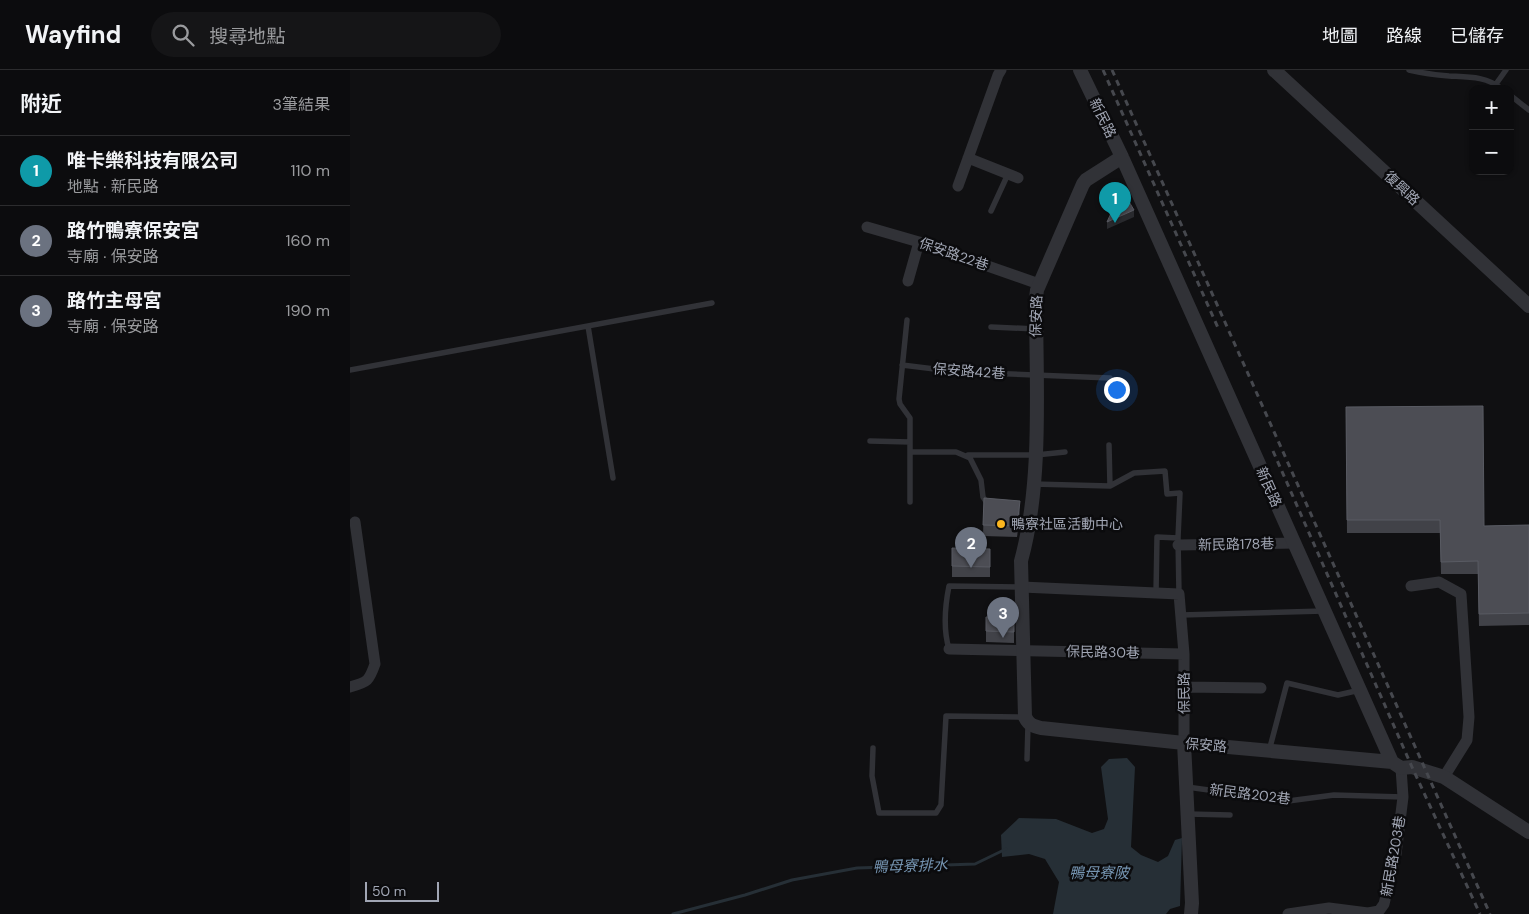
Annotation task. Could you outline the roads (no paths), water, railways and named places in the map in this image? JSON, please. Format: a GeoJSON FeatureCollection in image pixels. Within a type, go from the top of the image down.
{"type":"FeatureCollection","features":[{"type":"Feature","properties":{"kind":"street"},"geometry":{"type":"LineString","coordinates":[[958,186],[1001,70]]}},
{"type":"Feature","properties":{"kind":"street","name":"新民路"},"geometry":{"type":"LineString","coordinates":[[1080,70],[1122,157],[1360,690],[1397,765]]}},
{"type":"Feature","properties":{"kind":"street","name":"復興路"},"geometry":{"type":"LineString","coordinates":[[1274,70],[1529,306]]}},
{"type":"Feature","properties":{"kind":"street","name":"保安路"},"geometry":{"type":"LineString","coordinates":[[1122,157],[1086,180],[1083,184],[1039,284],[1036,298],[1036,455],[1033,484],[1027,505],[1026,544],[1021,561],[1026,720],[1033,726],[1041,728],[1397,765]]}},
{"type":"Feature","properties":{"kind":"street"},"geometry":{"type":"LineString","coordinates":[[968,158],[1013,176]]}},
{"type":"Feature","properties":{"kind":"street","name":"保安路22巷"},"geometry":{"type":"LineString","coordinates":[[867,227],[918,242],[1039,284]]}},
{"type":"Feature","properties":{"kind":"street"},"geometry":{"type":"LineString","coordinates":[[908,281],[918,242]]}},
{"type":"Feature","properties":{"kind":"street"},"geometry":{"type":"LineString","coordinates":[[350,687],[362,684],[370,678],[375,664],[355,522]]}},
{"type":"Feature","properties":{"kind":"street","name":"新民路178巷"},"geometry":{"type":"LineString","coordinates":[[1178,541],[1294,543]]}},
{"type":"Feature","properties":{"kind":"street"},"geometry":{"type":"LineString","coordinates":[[1411,586],[1439,582],[1461,594],[1469,717],[1468,740],[1444,777]]}},
{"type":"Feature","properties":{"kind":"street"},"geometry":{"type":"LineString","coordinates":[[1022,587],[1179,594],[1181,615]]}},
{"type":"Feature","properties":{"kind":"street","name":"保民路"},"geometry":{"type":"LineString","coordinates":[[1181,615],[1184,654],[1184,744],[1192,914]]}},
{"type":"Feature","properties":{"kind":"street"},"geometry":{"type":"LineString","coordinates":[[949,649],[1023,650]]}},
{"type":"Feature","properties":{"kind":"street","name":"保民路30巷"},"geometry":{"type":"LineString","coordinates":[[1023,650],[1184,654]]}},
{"type":"Feature","properties":{"kind":"street"},"geometry":{"type":"LineString","coordinates":[[1184,687],[1261,688]]}},
{"type":"Feature","properties":{"kind":"street"},"geometry":{"type":"LineString","coordinates":[[1397,765],[1412,767],[1444,777],[1529,832]]}},
{"type":"Feature","properties":{"kind":"street","name":"新民路203巷"},"geometry":{"type":"LineString","coordinates":[[1288,914],[1329,908],[1369,914],[1379,911],[1384,904],[1396,854],[1403,797],[1397,765]]}},
{"type":"Feature","properties":{"kind":"lane"},"geometry":{"type":"LineString","coordinates":[[1409,70],[1452,76],[1470,76],[1496,84],[1506,70]]}},
{"type":"Feature","properties":{"kind":"lane"},"geometry":{"type":"LineString","coordinates":[[1514,98],[1529,110]]}},
{"type":"Feature","properties":{"kind":"lane"},"geometry":{"type":"LineString","coordinates":[[991,211],[1013,176]]}},
{"type":"Feature","properties":{"kind":"lane"},"geometry":{"type":"LineString","coordinates":[[350,370],[712,303]]}},
{"type":"Feature","properties":{"kind":"lane"},"geometry":{"type":"LineString","coordinates":[[907,320],[899,399],[900,404],[910,418],[910,502]]}},
{"type":"Feature","properties":{"kind":"lane"},"geometry":{"type":"LineString","coordinates":[[588,326],[613,478]]}},
{"type":"Feature","properties":{"kind":"lane"},"geometry":{"type":"LineString","coordinates":[[991,327],[1036,329]]}},
{"type":"Feature","properties":{"kind":"lane","name":"保安路42巷"},"geometry":{"type":"LineString","coordinates":[[902,365],[959,372],[1110,378]]}},
{"type":"Feature","properties":{"kind":"lane"},"geometry":{"type":"LineString","coordinates":[[870,441],[910,442]]}},
{"type":"Feature","properties":{"kind":"lane"},"geometry":{"type":"LineString","coordinates":[[1109,445],[1110,486]]}},
{"type":"Feature","properties":{"kind":"lane"},"geometry":{"type":"LineString","coordinates":[[910,452],[956,452],[966,455],[1036,455],[1065,452]]}},
{"type":"Feature","properties":{"kind":"lane"},"geometry":{"type":"LineString","coordinates":[[966,455],[970,458],[981,480],[985,502],[996,506]]}},
{"type":"Feature","properties":{"kind":"lane"},"geometry":{"type":"LineString","coordinates":[[1033,484],[1110,486],[1134,473],[1164,472],[1167,494],[1180,493],[1178,519],[1179,594]]}},
{"type":"Feature","properties":{"kind":"lane"},"geometry":{"type":"LineString","coordinates":[[1156,593],[1157,537],[1178,541]]}},
{"type":"Feature","properties":{"kind":"lane"},"geometry":{"type":"LineString","coordinates":[[949,649],[945,639],[946,602],[949,586],[1022,587]]}},
{"type":"Feature","properties":{"kind":"lane"},"geometry":{"type":"LineString","coordinates":[[1181,615],[1325,611]]}},
{"type":"Feature","properties":{"kind":"lane"},"geometry":{"type":"LineString","coordinates":[[1269,751],[1287,683],[1338,695],[1360,690]]}},
{"type":"Feature","properties":{"kind":"lane","name":"保安路"},"geometry":{"type":"LineString","coordinates":[[873,748],[872,776],[880,813],[936,813],[942,805],[946,716],[1026,720]]}},
{"type":"Feature","properties":{"kind":"lane"},"geometry":{"type":"LineString","coordinates":[[1026,720],[1027,759]]}},
{"type":"Feature","properties":{"kind":"lane","name":"新民路202巷"},"geometry":{"type":"LineString","coordinates":[[1187,786],[1288,801],[1334,795],[1403,797]]}},
{"type":"Feature","properties":{"kind":"lane"},"geometry":{"type":"LineString","coordinates":[[1188,814],[1230,815]]}},
{"type":"Feature","properties":{"kind":"water","name":"鴨母寮陂"},"geometry":{"type":"Polygon","coordinates":[[[1127,758],[1135,767],[1131,847],[1141,855],[1158,862],[1168,856],[1175,840],[1182,838],[1180,906],[1170,909],[1166,914],[1053,914],[1059,882],[1045,859],[1029,854],[1002,857],[1001,835],[1019,818],[1056,819],[1092,833],[1104,829],[1108,819],[1101,767],[1109,759],[1127,758]]]}},
{"type":"Feature","properties":{"kind":"waterway","name":"鴨母寮排水"},"geometry":{"type":"LineString","coordinates":[[673,914],[745,895],[792,880],[857,868],[975,864],[1006,849]]}},
{"type":"Feature","properties":{"kind":"railway"},"geometry":{"type":"LineString","coordinates":[[1103,70],[1219,330]]}},
{"type":"Feature","properties":{"kind":"railway"},"geometry":{"type":"LineString","coordinates":[[1112,70],[1490,914]]}},
{"type":"Feature","properties":{"kind":"railway"},"geometry":{"type":"LineString","coordinates":[[1273,451],[1412,767],[1480,914]]}},
{"type":"Feature","properties":{"kind":"place","name":"唯卡樂科技有限公司"},"geometry":{"type":"Point","coordinates":[1115,223]}},
{"type":"Feature","properties":{"kind":"place","name":"鴨寮社區活動中心"},"geometry":{"type":"Point","coordinates":[1001,524]}},
{"type":"Feature","properties":{"kind":"place","name":"路竹鴨寮保安宮"},"geometry":{"type":"Point","coordinates":[971,568]}},
{"type":"Feature","properties":{"kind":"place","name":"路竹主母宮"},"geometry":{"type":"Point","coordinates":[1003,638]}}]}
